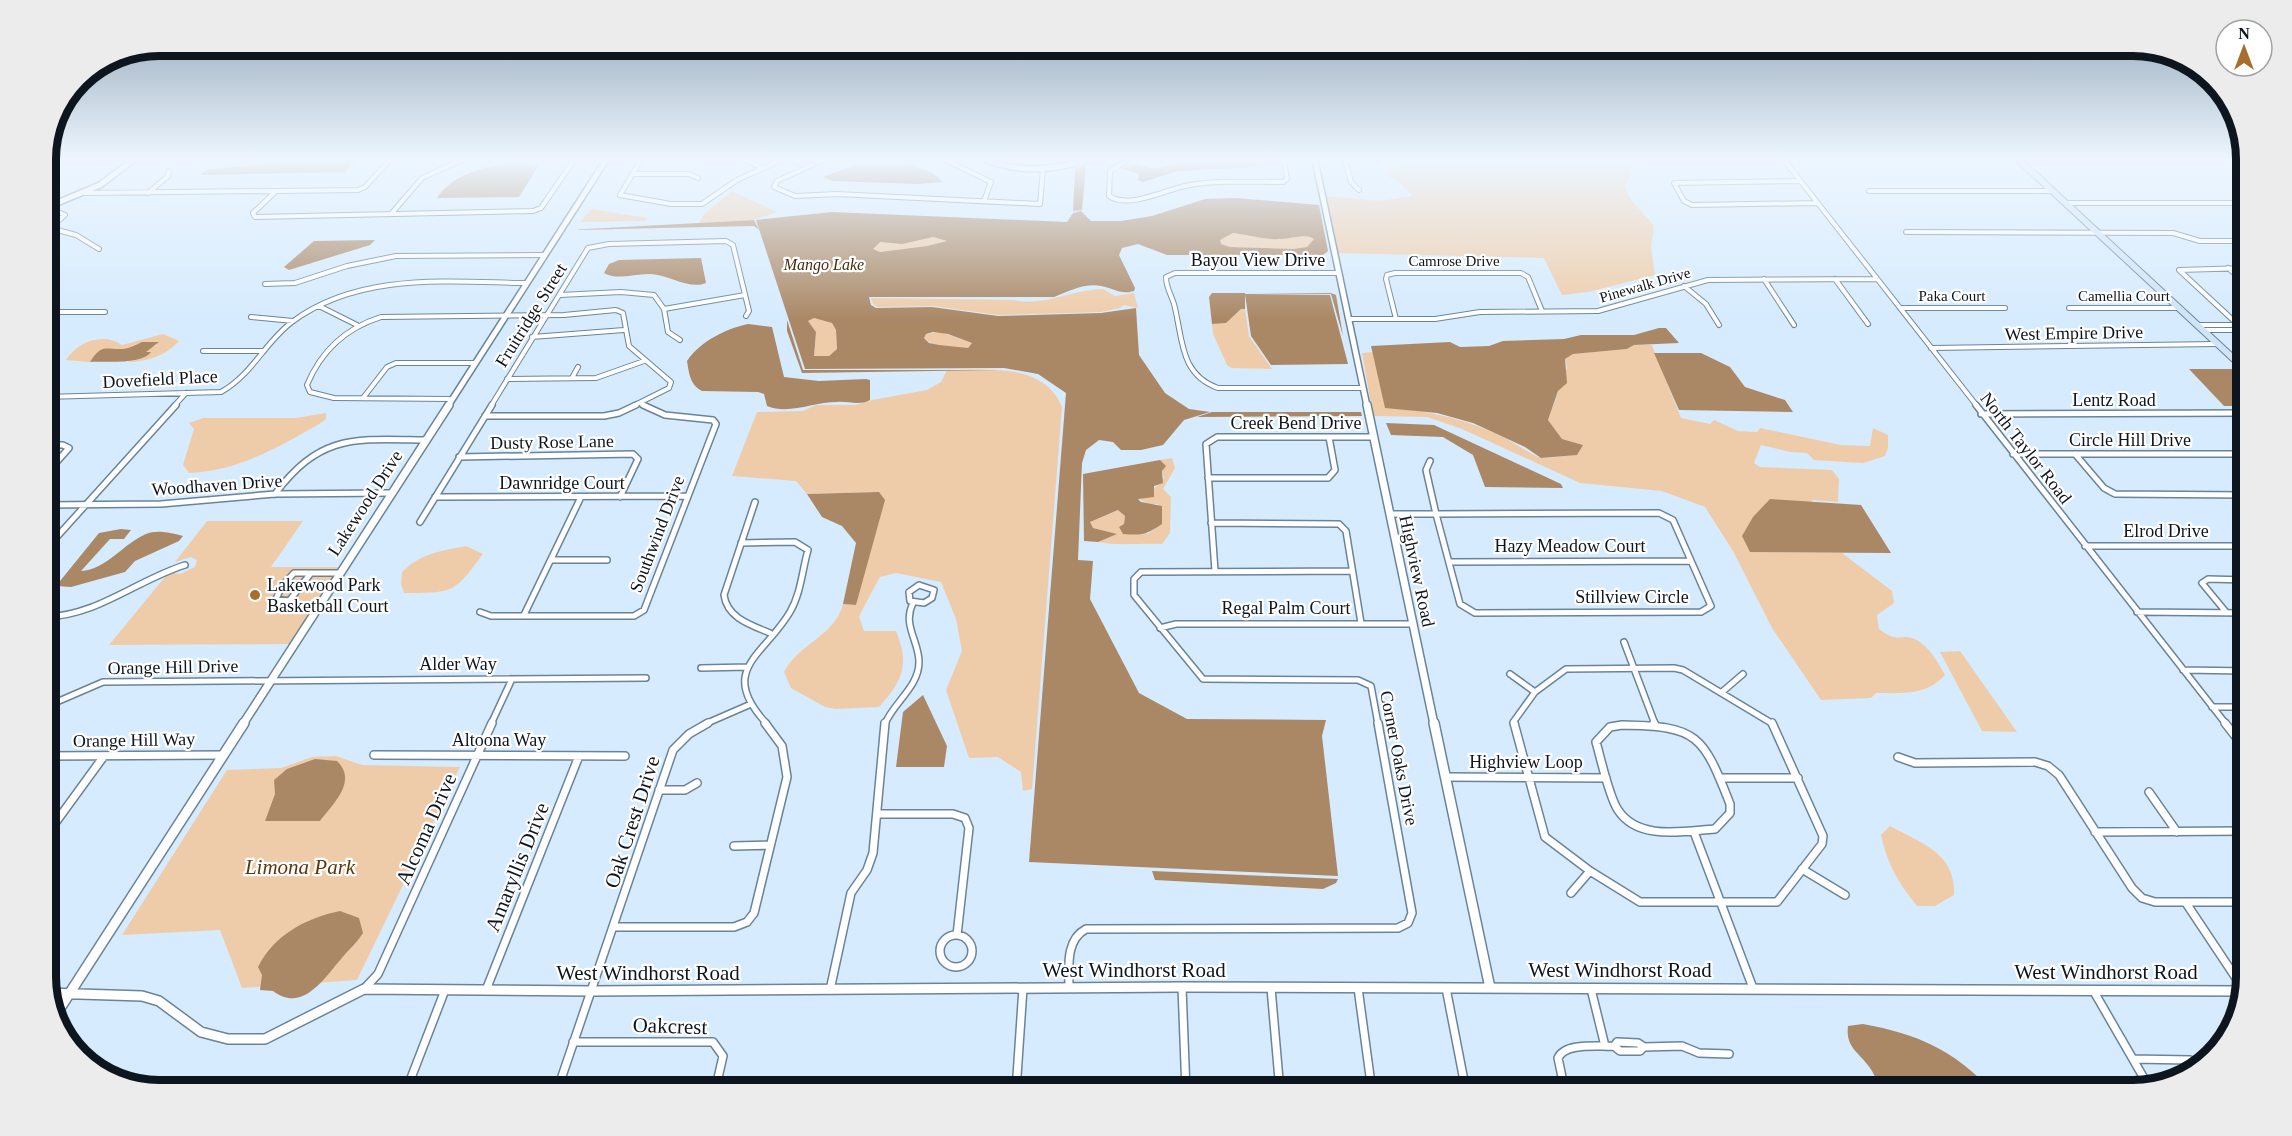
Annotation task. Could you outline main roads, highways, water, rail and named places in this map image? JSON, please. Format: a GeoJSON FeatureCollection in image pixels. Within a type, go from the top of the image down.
{"type":"FeatureCollection","features":[{"type":"Feature","properties":{"kind":"main road"},"geometry":{"type":"LineString","coordinates":[[2077,213],[2236,361]]}},
{"type":"Feature","properties":{"kind":"water","name":"Mango Lake"},"geometry":{"type":"Polygon","coordinates":[[[822,213],[1067,222],[1073,213],[1083,213],[1091,221],[1121,221],[1161,213],[1321,213],[1328,251],[1323,255],[1167,255],[1138,244],[1122,248],[1119,255],[1135,288],[1134,291],[1121,292],[1095,285],[1077,288],[1054,297],[869,297],[871,305],[876,308],[932,307],[998,316],[1101,313],[1136,308],[1139,355],[1165,393],[1189,409],[1210,412],[1184,420],[1163,445],[1141,450],[1121,450],[1113,442],[1099,440],[1086,450],[1082,463],[1078,560],[1093,561],[1090,599],[1139,693],[1187,719],[1326,720],[1322,736],[1338,876],[1029,862],[1066,393],[1038,374],[1004,368],[805,369],[756,220],[822,213]],[[1233,233],[1220,240],[1221,244],[1230,247],[1293,249],[1307,247],[1314,239],[1303,236],[1269,239],[1233,233]],[[933,237],[902,244],[880,242],[873,249],[880,252],[947,241],[933,237]],[[814,318],[808,321],[816,332],[814,356],[829,356],[837,349],[836,330],[832,323],[814,318]],[[933,332],[926,334],[924,338],[929,343],[968,348],[972,343],[948,334],[933,332]]]}},
{"type":"Feature","properties":{"kind":"water"},"geometry":{"type":"Polygon","coordinates":[[[754,220],[759,230],[754,226],[568,230],[754,220]]]}},
{"type":"Feature","properties":{"kind":"water"},"geometry":{"type":"Polygon","coordinates":[[[375,240],[370,245],[289,270],[284,267],[314,241],[375,240]]]}},
{"type":"Feature","properties":{"kind":"water"},"geometry":{"type":"Polygon","coordinates":[[[701,258],[706,283],[700,285],[651,274],[621,277],[604,273],[609,264],[619,260],[701,258]]]}},
{"type":"Feature","properties":{"kind":"water"},"geometry":{"type":"Polygon","coordinates":[[[1212,293],[1245,293],[1245,309],[1241,309],[1226,323],[1212,324],[1209,297],[1212,293]]]}},
{"type":"Feature","properties":{"kind":"water"},"geometry":{"type":"Polygon","coordinates":[[[1245,293],[1331,293],[1336,295],[1343,336],[1331,294],[1245,293]]]}},
{"type":"Feature","properties":{"kind":"water"},"geometry":{"type":"Polygon","coordinates":[[[1245,294],[1330,295],[1348,364],[1271,365],[1251,336],[1245,294]]]}},
{"type":"Feature","properties":{"kind":"water"},"geometry":{"type":"Polygon","coordinates":[[[787,320],[803,370],[999,370],[802,373],[787,331],[787,320]]]}},
{"type":"Feature","properties":{"kind":"water"},"geometry":{"type":"Polygon","coordinates":[[[748,324],[772,327],[784,377],[819,381],[870,380],[870,400],[784,409],[767,406],[764,394],[758,392],[702,391],[691,378],[687,361],[699,347],[714,337],[748,324]]]}},
{"type":"Feature","properties":{"kind":"water"},"geometry":{"type":"Polygon","coordinates":[[[1666,328],[1679,343],[1634,345],[1627,349],[1573,354],[1565,359],[1567,383],[1558,391],[1548,420],[1562,439],[1583,445],[1577,455],[1541,458],[1525,447],[1473,423],[1437,413],[1385,408],[1371,346],[1450,342],[1460,347],[1489,346],[1503,341],[1564,339],[1581,335],[1634,335],[1666,328]]]}},
{"type":"Feature","properties":{"kind":"water"},"geometry":{"type":"Polygon","coordinates":[[[142,342],[159,342],[146,352],[151,352],[140,359],[90,362],[101,350],[126,349],[142,342]]]}},
{"type":"Feature","properties":{"kind":"water"},"geometry":{"type":"Polygon","coordinates":[[[1654,353],[1701,353],[1730,367],[1745,387],[1785,400],[1793,412],[1679,410],[1654,353]]]}},
{"type":"Feature","properties":{"kind":"water"},"geometry":{"type":"Polygon","coordinates":[[[2189,369],[2232,369],[2236,373],[2236,406],[2224,406],[2189,369]]]}},
{"type":"Feature","properties":{"kind":"water"},"geometry":{"type":"Polygon","coordinates":[[[1212,412],[1361,412],[1362,416],[1197,417],[1212,412]]]}},
{"type":"Feature","properties":{"kind":"water"},"geometry":{"type":"Polygon","coordinates":[[[1386,423],[1434,425],[1561,484],[1563,488],[1485,487],[1473,455],[1443,437],[1391,435],[1386,423]]]}},
{"type":"Feature","properties":{"kind":"water"},"geometry":{"type":"Polygon","coordinates":[[[1160,460],[1166,466],[1162,471],[1163,483],[1154,486],[1154,497],[1138,499],[1141,502],[1162,506],[1162,524],[1143,534],[1123,534],[1119,527],[1124,524],[1125,516],[1118,510],[1090,522],[1093,528],[1117,534],[1098,542],[1084,541],[1083,474],[1160,460]]]}},
{"type":"Feature","properties":{"kind":"water"},"geometry":{"type":"Polygon","coordinates":[[[879,492],[885,500],[856,605],[843,604],[856,543],[842,526],[822,517],[807,494],[879,492]]]}},
{"type":"Feature","properties":{"kind":"water"},"geometry":{"type":"Polygon","coordinates":[[[1770,499],[1861,505],[1891,553],[1750,552],[1742,536],[1753,517],[1770,499]]]}},
{"type":"Feature","properties":{"kind":"water"},"geometry":{"type":"Polygon","coordinates":[[[121,529],[131,530],[124,539],[110,539],[81,571],[99,566],[146,534],[160,532],[183,536],[179,541],[135,561],[125,572],[71,587],[56,586],[99,533],[121,529]]]}},
{"type":"Feature","properties":{"kind":"water"},"geometry":{"type":"Polygon","coordinates":[[[923,695],[947,746],[944,767],[896,767],[903,712],[923,695]]]}},
{"type":"Feature","properties":{"kind":"water"},"geometry":{"type":"Polygon","coordinates":[[[315,759],[337,761],[345,776],[341,792],[320,821],[265,821],[275,794],[274,780],[287,769],[315,759]]]}},
{"type":"Feature","properties":{"kind":"water"},"geometry":{"type":"Polygon","coordinates":[[[1152,871],[1338,879],[1336,883],[1323,889],[1155,880],[1152,871]]]}},
{"type":"Feature","properties":{"kind":"water"},"geometry":{"type":"Polygon","coordinates":[[[340,911],[359,918],[363,933],[319,984],[303,996],[293,998],[284,997],[273,991],[260,990],[262,975],[258,967],[282,937],[303,923],[340,911]]]}},
{"type":"Feature","properties":{"kind":"water"},"geometry":{"type":"Polygon","coordinates":[[[1863,1024],[1918,1039],[1949,1054],[1981,1080],[1876,1080],[1868,1065],[1851,1046],[1848,1026],[1863,1024]]]}},
{"type":"Feature","properties":{"kind":"place","name":"Lakewood Park Basketball Court"},"geometry":{"type":"Point","coordinates":[255,595]}},
{"type":"Feature","properties":{"kind":"park label","name":"Limona Park"},"geometry":{"type":"Point","coordinates":[300,867]}}]}
